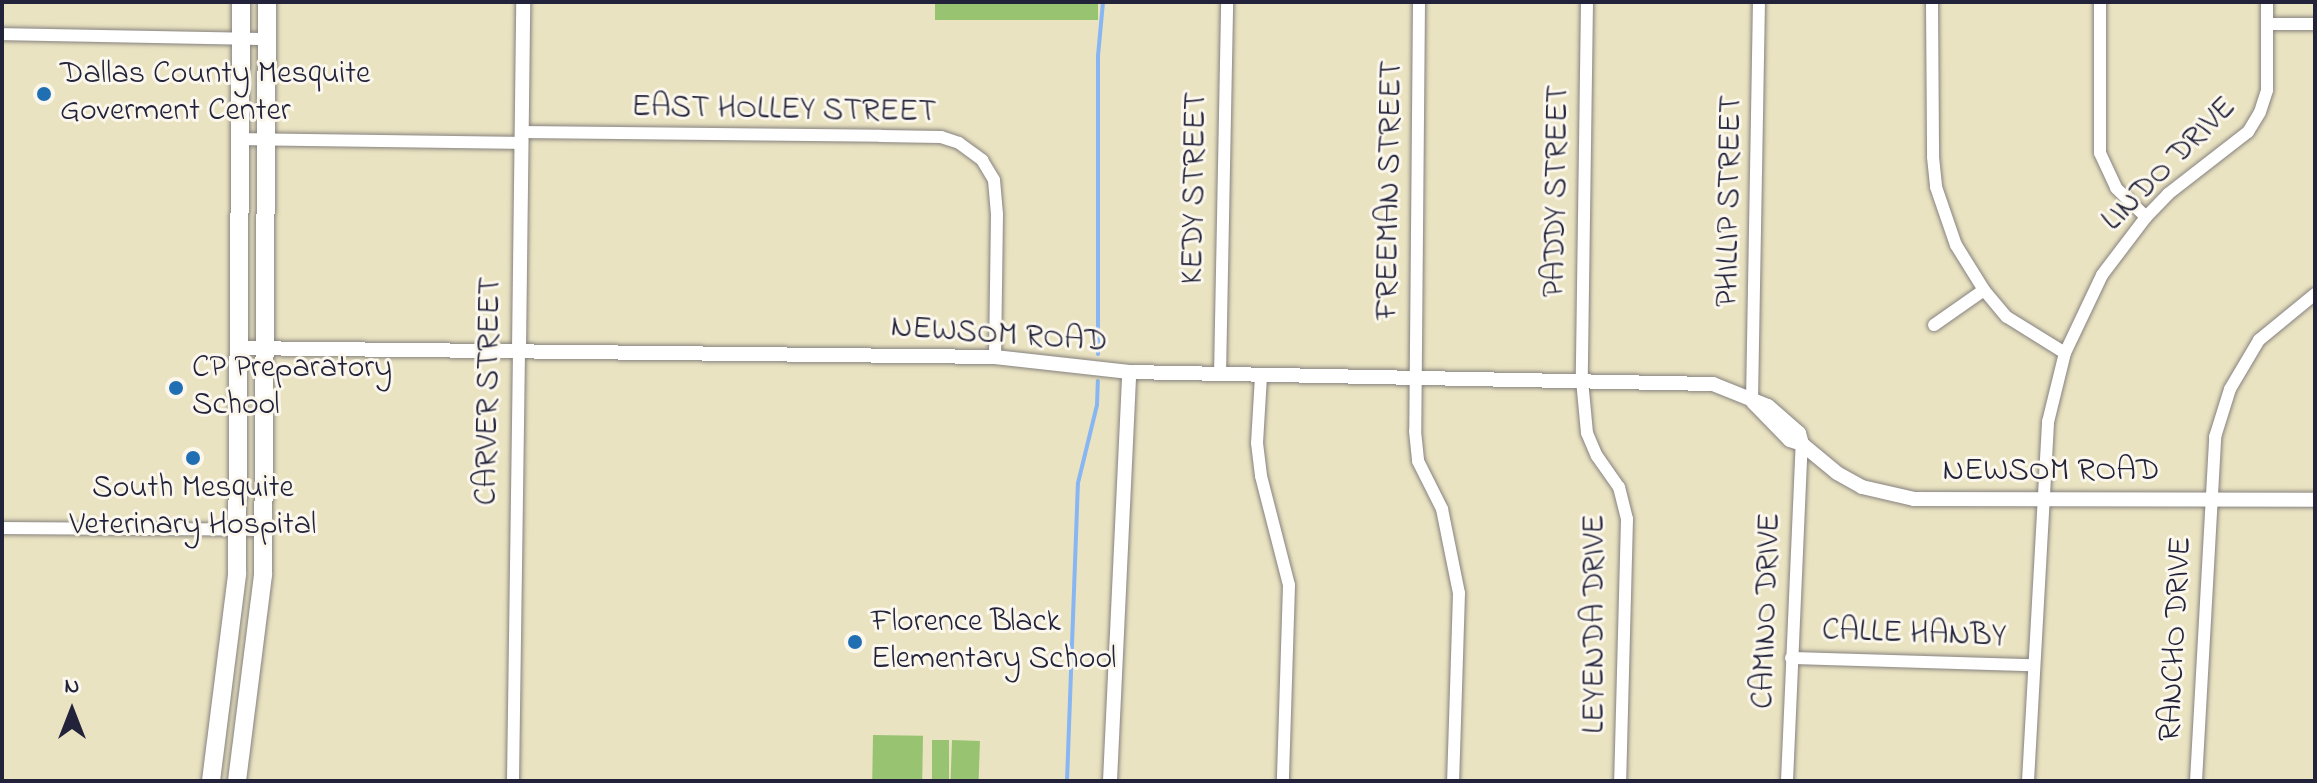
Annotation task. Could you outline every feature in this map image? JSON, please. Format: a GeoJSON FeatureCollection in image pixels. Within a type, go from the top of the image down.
{"type":"FeatureCollection","features":[{"type":"Feature","properties":{"kind":"main road"},"geometry":{"type":"LineString","coordinates":[[211,781],[218,708],[234,608],[241,2]]}},
{"type":"Feature","properties":{"kind":"main road"},"geometry":{"type":"LineString","coordinates":[[237,781],[259,613],[264,530],[267,2]]}},
{"type":"Feature","properties":{"kind":"main road"},"geometry":{"type":"LineString","coordinates":[[239,231],[265,231]]}},
{"type":"Feature","properties":{"kind":"street","name":"CARVER STREET"},"geometry":{"type":"LineString","coordinates":[[513,781],[523,2]]}},
{"type":"Feature","properties":{"kind":"street","name":"KEDY STREET"},"geometry":{"type":"LineString","coordinates":[[1220,375],[1227,2]]}},
{"type":"Feature","properties":{"kind":"street","name":"FREEMAN STREET"},"geometry":{"type":"LineString","coordinates":[[1419,2],[1415,378],[1418,461],[1442,509],[1459,593],[1453,781]]}},
{"type":"Feature","properties":{"kind":"street","name":"PADDY STREET"},"geometry":{"type":"LineString","coordinates":[[1582,380],[1587,2]]}},
{"type":"Feature","properties":{"kind":"street","name":"PHILLIP STREET"},"geometry":{"type":"LineString","coordinates":[[1752,401],[1759,2]]}},
{"type":"Feature","properties":{"kind":"street"},"geometry":{"type":"LineString","coordinates":[[1932,2],[1933,157],[1936,187],[1956,245],[1984,290],[2007,317],[2065,353]]}},
{"type":"Feature","properties":{"kind":"street"},"geometry":{"type":"LineString","coordinates":[[2100,2],[2100,153],[2116,188],[2146,217]]}},
{"type":"Feature","properties":{"kind":"street","name":"LINDO DRIVE"},"geometry":{"type":"LineString","coordinates":[[2028,781],[2048,422],[2065,353],[2102,275],[2146,217],[2168,194],[2248,132],[2267,90],[2267,2]]}},
{"type":"Feature","properties":{"kind":"street"},"geometry":{"type":"LineString","coordinates":[[2267,24],[2315,24]]}},
{"type":"Feature","properties":{"kind":"street"},"geometry":{"type":"LineString","coordinates":[[2,34],[267,39]]}},
{"type":"Feature","properties":{"kind":"street","name":"EAST HOLLEY STREET"},"geometry":{"type":"LineString","coordinates":[[240,139],[941,137],[959,143],[982,160],[994,180],[997,214],[995,357]]}},
{"type":"Feature","properties":{"kind":"street"},"geometry":{"type":"LineString","coordinates":[[1934,325],[1984,290]]}},
{"type":"Feature","properties":{"kind":"street","name":"RANCHO DRIVE"},"geometry":{"type":"LineString","coordinates":[[2196,781],[2215,437],[2230,389],[2259,340],[2315,294]]}},
{"type":"Feature","properties":{"kind":"street","name":"NEWSOM ROAD"},"geometry":{"type":"LineString","coordinates":[[238,348],[995,357],[1129,372],[1713,384],[1768,406],[1799,433],[1802,444],[1837,473],[1880,492],[1914,499],[2315,500]]}},
{"type":"Feature","properties":{"kind":"street"},"geometry":{"type":"LineString","coordinates":[[1110,781],[1129,372]]}},
{"type":"Feature","properties":{"kind":"street"},"geometry":{"type":"LineString","coordinates":[[1261,376],[1257,443],[1261,476],[1289,585],[1283,781]]}},
{"type":"Feature","properties":{"kind":"street","name":"LEYENDA DRIVE"},"geometry":{"type":"LineString","coordinates":[[1582,380],[1587,433],[1597,456],[1619,487],[1627,519],[1620,781]]}},
{"type":"Feature","properties":{"kind":"street","name":"CAMINO DRIVE"},"geometry":{"type":"LineString","coordinates":[[1787,781],[1802,444]]}},
{"type":"Feature","properties":{"kind":"street"},"geometry":{"type":"LineString","coordinates":[[2,528],[264,530]]}},
{"type":"Feature","properties":{"kind":"street","name":"CALLE HANBY"},"geometry":{"type":"LineString","coordinates":[[1791,658],[2034,665]]}},
{"type":"Feature","properties":{"kind":"green space"},"geometry":{"type":"Polygon","coordinates":[[[935,2],[1098,2],[1098,20],[935,20],[935,2]]]}},
{"type":"Feature","properties":{"kind":"green space"},"geometry":{"type":"Polygon","coordinates":[[[873,735],[923,736],[922,781],[872,781],[873,735]]]}},
{"type":"Feature","properties":{"kind":"green space"},"geometry":{"type":"Polygon","coordinates":[[[932,740],[949,740],[949,781],[932,781],[932,740]]]}},
{"type":"Feature","properties":{"kind":"green space"},"geometry":{"type":"Polygon","coordinates":[[[952,740],[980,741],[979,781],[951,781],[952,740]]]}},
{"type":"Feature","properties":{"kind":"waterway"},"geometry":{"type":"LineString","coordinates":[[1098,354],[1098,56],[1103,2]]}},
{"type":"Feature","properties":{"kind":"waterway"},"geometry":{"type":"LineString","coordinates":[[1067,781],[1078,483],[1097,405],[1098,381]]}},
{"type":"Feature","properties":{"kind":"place","name":"Dallas County Mesquite Goverment Center"},"geometry":{"type":"Point","coordinates":[44,94]}},
{"type":"Feature","properties":{"kind":"place","name":"CP Preparatory School"},"geometry":{"type":"Point","coordinates":[176,388]}},
{"type":"Feature","properties":{"kind":"place","name":"South Mesquite Veterinary Hospital"},"geometry":{"type":"Point","coordinates":[193,458]}},
{"type":"Feature","properties":{"kind":"place","name":"Florence Black Elementary School"},"geometry":{"type":"Point","coordinates":[855,642]}}]}
